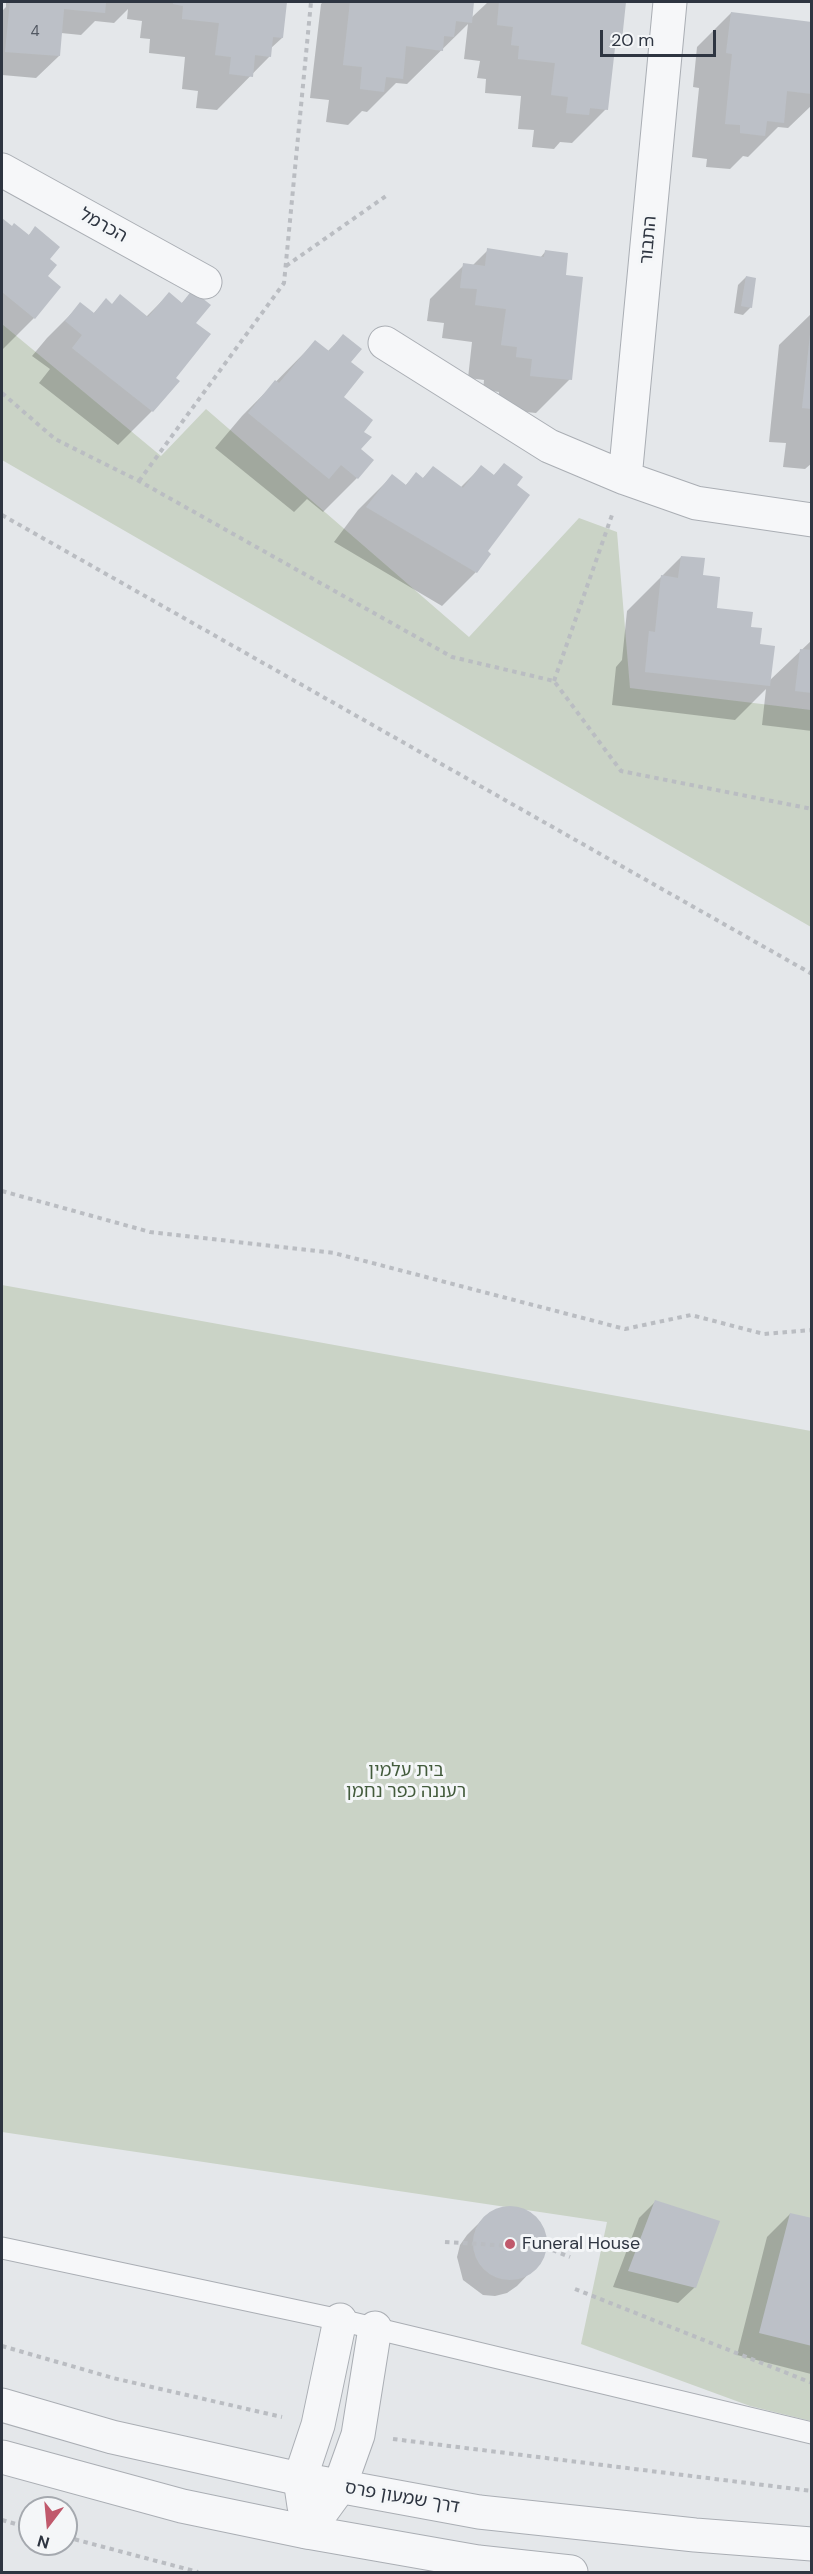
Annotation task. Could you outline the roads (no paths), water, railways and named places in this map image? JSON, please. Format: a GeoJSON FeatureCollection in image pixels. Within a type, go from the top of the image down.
{"type":"FeatureCollection","features":[{"type":"Feature","properties":{"kind":"street","name":"התבור"},"geometry":{"type":"LineString","coordinates":[[625,478],[670,2]]}},
{"type":"Feature","properties":{"kind":"street","name":"הכרמל"},"geometry":{"type":"LineString","coordinates":[[2,170],[205,282]]}},
{"type":"Feature","properties":{"kind":"street"},"geometry":{"type":"LineString","coordinates":[[385,343],[549,446],[625,478],[696,503],[812,520]]}},
{"type":"Feature","properties":{"kind":"street"},"geometry":{"type":"LineString","coordinates":[[307,2532],[300,2479],[318,2425],[339,2320]]}},
{"type":"Feature","properties":{"kind":"street"},"geometry":{"type":"LineString","coordinates":[[307,2532],[339,2488],[358,2435],[375,2328]]}},
{"type":"Feature","properties":{"kind":"street","name":"דרך שמעון פרס"},"geometry":{"type":"LineString","coordinates":[[2,2405],[112,2437],[339,2488],[479,2512],[695,2535],[812,2544]]}},
{"type":"Feature","properties":{"kind":"street"},"geometry":{"type":"LineString","coordinates":[[2,2457],[182,2506],[307,2532],[478,2562],[572,2572]]}},
{"type":"Feature","properties":{"kind":"lane"},"geometry":{"type":"LineString","coordinates":[[2,2248],[375,2328],[812,2433]]}},
{"type":"Feature","properties":{"kind":"place","name":"Funeral House"},"geometry":{"type":"Point","coordinates":[510,2244]}},
{"type":"Feature","properties":{"kind":"park label","name":"בית עלמין רעננה כפר נחמן"},"geometry":{"type":"Point","coordinates":[406,1781]}}]}
